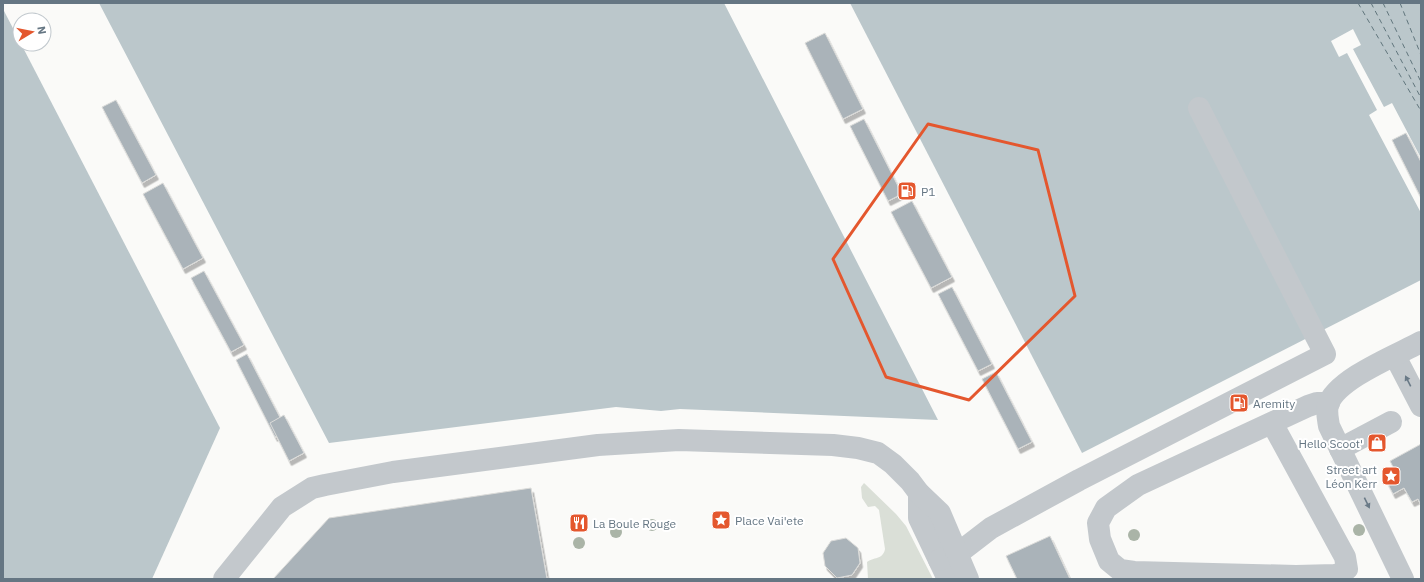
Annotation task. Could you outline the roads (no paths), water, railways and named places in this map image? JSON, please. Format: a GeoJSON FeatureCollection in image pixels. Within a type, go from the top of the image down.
{"type":"FeatureCollection","features":[{"type":"Feature","properties":{"kind":"street"},"geometry":{"type":"LineString","coordinates":[[948,564],[991,528],[1079,480],[1326,354],[1199,108]]}},
{"type":"Feature","properties":{"kind":"street"},"geometry":{"type":"LineString","coordinates":[[1402,579],[1329,426],[1327,414],[1329,403],[1348,381],[1364,371],[1421,342]]}},
{"type":"Feature","properties":{"kind":"street"},"geometry":{"type":"LineString","coordinates":[[1395,356],[1421,406]]}},
{"type":"Feature","properties":{"kind":"street"},"geometry":{"type":"LineString","coordinates":[[1272,423],[1344,557],[1347,564],[1347,569],[1342,573],[1335,575],[1312,576],[1134,572],[1120,570],[1109,561],[1100,539],[1098,523],[1106,508],[1138,485],[1308,406],[1317,403],[1329,403]]}},
{"type":"Feature","properties":{"kind":"street"},"geometry":{"type":"LineString","coordinates":[[1340,449],[1391,422]]}},
{"type":"Feature","properties":{"kind":"street"},"geometry":{"type":"LineString","coordinates":[[224,579],[282,507],[312,488],[393,472],[574,448],[679,440],[817,445],[858,448],[878,453],[893,464],[910,481],[919,494],[919,518],[948,564],[968,579]]}},
{"type":"Feature","properties":{"kind":"place","name":"P1"},"geometry":{"type":"Point","coordinates":[907,191]}},
{"type":"Feature","properties":{"kind":"place","name":"Aremity"},"geometry":{"type":"Point","coordinates":[1239,403]}},
{"type":"Feature","properties":{"kind":"place","name":"Hello Scoot'"},"geometry":{"type":"Point","coordinates":[1377,443]}},
{"type":"Feature","properties":{"kind":"place","name":"Street art Léon Kerr"},"geometry":{"type":"Point","coordinates":[1391,476]}},
{"type":"Feature","properties":{"kind":"place","name":"Place Vai'ete"},"geometry":{"type":"Point","coordinates":[721,520]}},
{"type":"Feature","properties":{"kind":"place","name":"La Boule Rouge"},"geometry":{"type":"Point","coordinates":[579,523]}}]}
